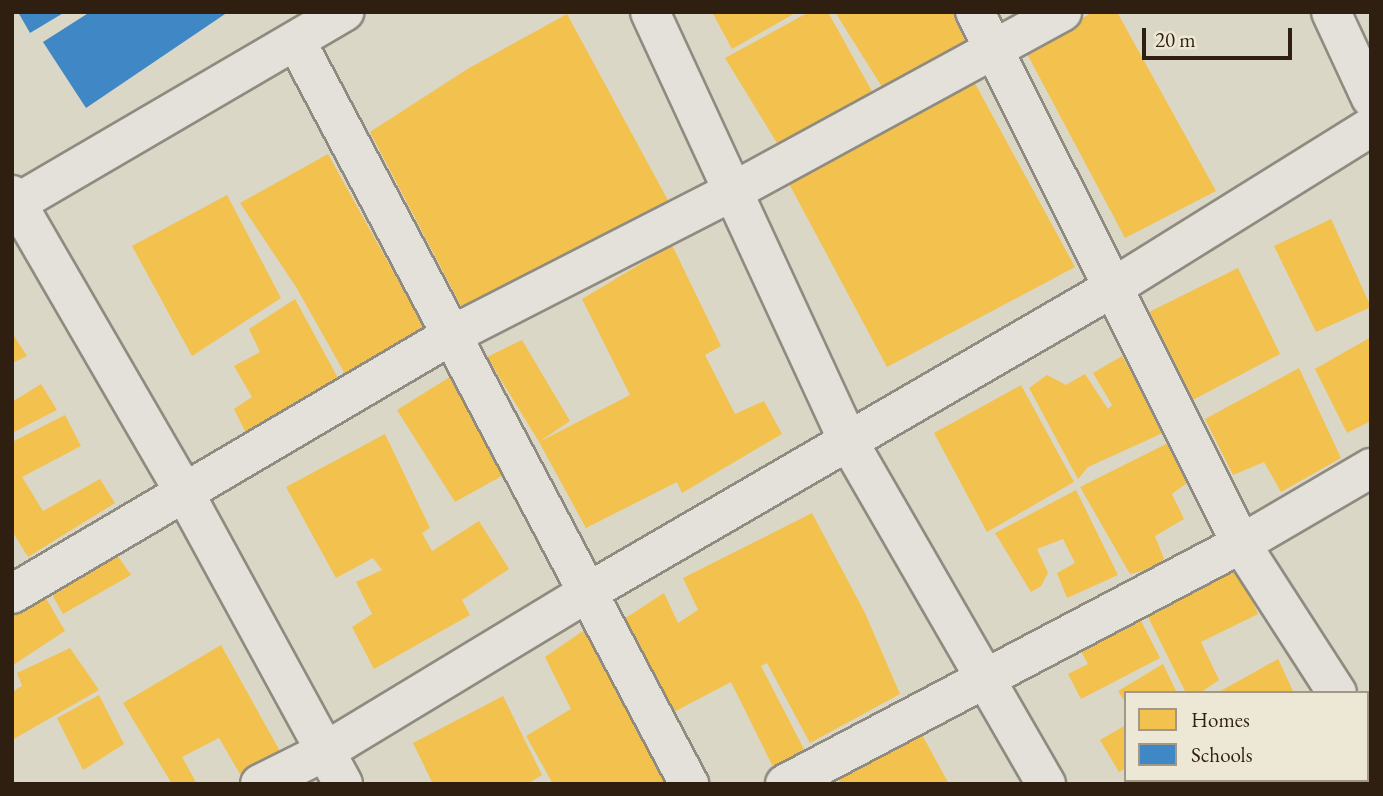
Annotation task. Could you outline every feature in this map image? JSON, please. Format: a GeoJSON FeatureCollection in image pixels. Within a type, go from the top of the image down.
{"type":"FeatureCollection","features":[{"type":"Feature","properties":{"kind":"street"},"geometry":{"type":"LineString","coordinates":[[343,784],[184,492],[14,202],[344,12]]}},
{"type":"Feature","properties":{"kind":"street"},"geometry":{"type":"LineString","coordinates":[[650,12],[848,441],[1046,784]]}},
{"type":"Feature","properties":{"kind":"street"},"geometry":{"type":"LineString","coordinates":[[975,12],[1241,544],[1336,691]]}},
{"type":"Feature","properties":{"kind":"street"},"geometry":{"type":"LineString","coordinates":[[12,594],[450,336],[732,192],[995,51],[1062,12]]}},
{"type":"Feature","properties":{"kind":"street"},"geometry":{"type":"LineString","coordinates":[[1331,12],[1371,98]]}},
{"type":"Feature","properties":{"kind":"street"},"geometry":{"type":"LineString","coordinates":[[296,41],[450,336],[590,591],[689,784]]}},
{"type":"Feature","properties":{"kind":"street"},"geometry":{"type":"LineString","coordinates":[[260,784],[326,751],[590,591],[1112,288],[1371,127]]}},
{"type":"Feature","properties":{"kind":"street"},"geometry":{"type":"LineString","coordinates":[[785,784],[982,677],[1241,544],[1371,468]]}},
{"type":"Feature","properties":{"kind":"building: Homes"},"geometry":{"type":"Polygon","coordinates":[[[712,12],[797,12],[732,49],[712,12]]]}},
{"type":"Feature","properties":{"kind":"building: Homes"},"geometry":{"type":"Polygon","coordinates":[[[809,12],[828,12],[874,95],[780,148],[725,58],[809,12]]]}},
{"type":"Feature","properties":{"kind":"building: Homes"},"geometry":{"type":"Polygon","coordinates":[[[835,12],[963,12],[976,36],[884,90],[835,12]]]}},
{"type":"Feature","properties":{"kind":"building: Homes"},"geometry":{"type":"Polygon","coordinates":[[[1093,12],[1117,12],[1216,191],[1125,238],[1025,50],[1093,12]]]}},
{"type":"Feature","properties":{"kind":"building: Homes"},"geometry":{"type":"Polygon","coordinates":[[[567,14],[670,204],[468,319],[370,132],[469,68],[567,14]]]}},
{"type":"Feature","properties":{"kind":"building: Homes"},"geometry":{"type":"Polygon","coordinates":[[[972,78],[1075,267],[887,367],[787,180],[972,78]]]}},
{"type":"Feature","properties":{"kind":"building: Homes"},"geometry":{"type":"Polygon","coordinates":[[[328,154],[426,331],[349,381],[296,287],[240,203],[328,154]]]}},
{"type":"Feature","properties":{"kind":"building: Homes"},"geometry":{"type":"Polygon","coordinates":[[[227,195],[281,298],[192,356],[132,246],[227,195]]]}},
{"type":"Feature","properties":{"kind":"building: Homes"},"geometry":{"type":"Polygon","coordinates":[[[1331,219],[1371,307],[1316,332],[1274,246],[1331,219]]]}},
{"type":"Feature","properties":{"kind":"building: Homes"},"geometry":{"type":"Polygon","coordinates":[[[672,245],[721,346],[705,355],[735,414],[764,401],[782,434],[682,493],[677,482],[586,528],[539,442],[630,395],[582,299],[672,245]]]}},
{"type":"Feature","properties":{"kind":"building: Homes"},"geometry":{"type":"Polygon","coordinates":[[[1238,268],[1280,354],[1189,402],[1143,315],[1238,268]]]}},
{"type":"Feature","properties":{"kind":"building: Homes"},"geometry":{"type":"Polygon","coordinates":[[[295,299],[345,391],[252,445],[234,409],[252,397],[234,366],[260,352],[249,329],[295,299]]]}},
{"type":"Feature","properties":{"kind":"building: Homes"},"geometry":{"type":"Polygon","coordinates":[[[12,333],[27,356],[12,363],[12,333]]]}},
{"type":"Feature","properties":{"kind":"building: Homes"},"geometry":{"type":"Polygon","coordinates":[[[1371,337],[1371,421],[1347,433],[1315,369],[1371,337]]]}},
{"type":"Feature","properties":{"kind":"building: Homes"},"geometry":{"type":"Polygon","coordinates":[[[522,340],[570,421],[539,442],[487,357],[522,340]]]}},
{"type":"Feature","properties":{"kind":"building: Homes"},"geometry":{"type":"Polygon","coordinates":[[[1122,356],[1165,432],[1088,467],[1078,479],[1029,388],[1047,375],[1066,385],[1085,374],[1108,409],[1112,405],[1093,373],[1122,356]]]}},
{"type":"Feature","properties":{"kind":"building: Homes"},"geometry":{"type":"Polygon","coordinates":[[[1299,368],[1341,458],[1281,492],[1264,462],[1233,475],[1205,419],[1299,368]]]}},
{"type":"Feature","properties":{"kind":"building: Homes"},"geometry":{"type":"Polygon","coordinates":[[[453,375],[507,473],[455,502],[397,410],[453,375]]]}},
{"type":"Feature","properties":{"kind":"building: Homes"},"geometry":{"type":"Polygon","coordinates":[[[41,384],[57,410],[12,433],[12,402],[41,384]]]}},
{"type":"Feature","properties":{"kind":"building: Homes"},"geometry":{"type":"Polygon","coordinates":[[[1021,385],[1074,482],[987,532],[934,433],[1021,385]]]}},
{"type":"Feature","properties":{"kind":"building: Homes"},"geometry":{"type":"Polygon","coordinates":[[[65,415],[81,446],[22,477],[43,511],[100,479],[115,503],[28,557],[12,531],[12,442],[65,415]]]}},
{"type":"Feature","properties":{"kind":"building: Homes"},"geometry":{"type":"Polygon","coordinates":[[[385,434],[430,528],[422,533],[432,551],[479,521],[509,569],[462,600],[470,615],[374,669],[352,627],[372,614],[356,582],[382,570],[373,558],[336,578],[286,487],[385,434]]]}},
{"type":"Feature","properties":{"kind":"building: Homes"},"geometry":{"type":"Polygon","coordinates":[[[1170,442],[1191,480],[1172,494],[1184,519],[1155,536],[1164,559],[1153,568],[1130,574],[1080,487],[1170,442]]]}},
{"type":"Feature","properties":{"kind":"building: Homes"},"geometry":{"type":"Polygon","coordinates":[[[1076,490],[1118,575],[1067,598],[1057,573],[1075,563],[1063,539],[1037,549],[1048,573],[1041,586],[1031,592],[995,533],[1076,490]]]}},
{"type":"Feature","properties":{"kind":"building: Homes"},"geometry":{"type":"Polygon","coordinates":[[[812,513],[865,613],[900,694],[810,743],[767,663],[761,666],[806,753],[775,771],[731,682],[668,715],[621,621],[664,593],[678,623],[698,610],[683,578],[812,513]]]}},
{"type":"Feature","properties":{"kind":"building: Homes"},"geometry":{"type":"Polygon","coordinates":[[[117,555],[131,575],[63,614],[50,591],[117,555]]]}},
{"type":"Feature","properties":{"kind":"building: Homes"},"geometry":{"type":"Polygon","coordinates":[[[1235,560],[1258,614],[1201,642],[1219,680],[1203,691],[1185,691],[1143,607],[1235,560]]]}},
{"type":"Feature","properties":{"kind":"building: Homes"},"geometry":{"type":"Polygon","coordinates":[[[44,595],[65,631],[13,665],[12,613],[44,595]]]}},
{"type":"Feature","properties":{"kind":"building: Homes"},"geometry":{"type":"Polygon","coordinates":[[[1137,613],[1160,658],[1081,699],[1068,674],[1088,664],[1077,644],[1137,613]]]}},
{"type":"Feature","properties":{"kind":"building: Homes"},"geometry":{"type":"Polygon","coordinates":[[[593,624],[667,784],[553,784],[526,736],[571,709],[545,657],[593,624]]]}},
{"type":"Feature","properties":{"kind":"building: Homes"},"geometry":{"type":"Polygon","coordinates":[[[221,645],[281,753],[240,774],[219,738],[182,757],[197,784],[172,784],[123,703],[221,645]]]}},
{"type":"Feature","properties":{"kind":"building: Homes"},"geometry":{"type":"Polygon","coordinates":[[[70,648],[99,690],[12,740],[12,692],[22,686],[17,673],[70,648]]]}},
{"type":"Feature","properties":{"kind":"building: Homes"},"geometry":{"type":"Polygon","coordinates":[[[1278,659],[1293,691],[1221,691],[1278,659]]]}},
{"type":"Feature","properties":{"kind":"building: Homes"},"geometry":{"type":"Polygon","coordinates":[[[1163,664],[1176,691],[1124,691],[1124,701],[1118,691],[1163,664]]]}},
{"type":"Feature","properties":{"kind":"building: Homes"},"geometry":{"type":"Polygon","coordinates":[[[99,695],[124,744],[83,770],[57,718],[99,695]]]}},
{"type":"Feature","properties":{"kind":"building: Homes"},"geometry":{"type":"Polygon","coordinates":[[[503,696],[542,775],[527,784],[433,784],[413,743],[503,696]]]}},
{"type":"Feature","properties":{"kind":"building: Homes"},"geometry":{"type":"Polygon","coordinates":[[[1124,726],[1124,769],[1119,772],[1100,740],[1124,726]]]}},
{"type":"Feature","properties":{"kind":"building: Homes"},"geometry":{"type":"Polygon","coordinates":[[[921,733],[949,784],[841,784],[839,780],[921,733]]]}},
{"type":"Feature","properties":{"kind":"building: Schools"},"geometry":{"type":"Polygon","coordinates":[[[18,12],[65,12],[30,33],[18,12]]]}},
{"type":"Feature","properties":{"kind":"building: Schools"},"geometry":{"type":"Polygon","coordinates":[[[90,12],[228,12],[86,108],[43,42],[90,12]]]}}]}
